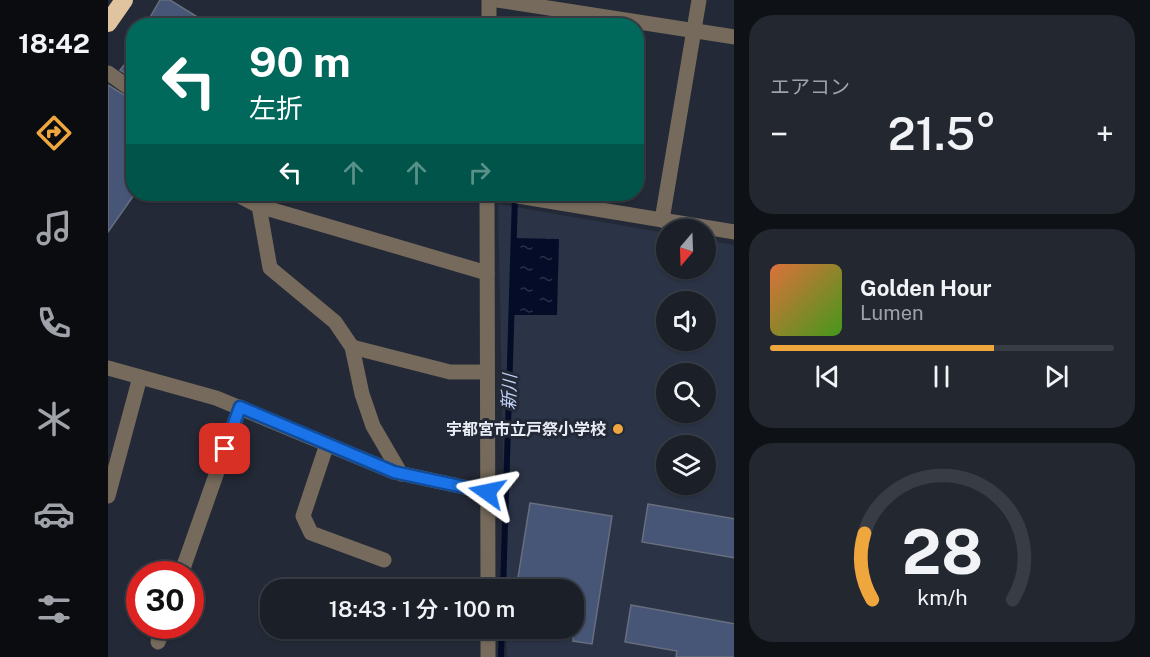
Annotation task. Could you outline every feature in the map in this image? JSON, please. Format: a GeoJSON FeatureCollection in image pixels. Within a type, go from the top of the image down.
{"type":"FeatureCollection","features":[{"type":"Feature","properties":{"kind":"highway"},"geometry":{"type":"LineString","coordinates":[[108,23],[124,0]]}},
{"type":"Feature","properties":{"kind":"street"},"geometry":{"type":"LineString","coordinates":[[489,0],[489,18]]}},
{"type":"Feature","properties":{"kind":"street"},"geometry":{"type":"LineString","coordinates":[[497,0],[615,18]]}},
{"type":"Feature","properties":{"kind":"street"},"geometry":{"type":"LineString","coordinates":[[662,219],[699,0]]}},
{"type":"Feature","properties":{"kind":"street"},"geometry":{"type":"LineString","coordinates":[[644,22],[734,38]]}},
{"type":"Feature","properties":{"kind":"street"},"geometry":{"type":"LineString","coordinates":[[108,73],[126,85]]}},
{"type":"Feature","properties":{"kind":"street"},"geometry":{"type":"LineString","coordinates":[[249,201],[259,206],[487,273]]}},
{"type":"Feature","properties":{"kind":"street"},"geometry":{"type":"LineString","coordinates":[[487,201],[488,579]]}},
{"type":"Feature","properties":{"kind":"street"},"geometry":{"type":"LineString","coordinates":[[547,201],[656,219]]}},
{"type":"Feature","properties":{"kind":"street"},"geometry":{"type":"LineString","coordinates":[[259,206],[270,268],[335,322],[352,347],[362,394],[373,426],[401,474]]}},
{"type":"Feature","properties":{"kind":"street"},"geometry":{"type":"LineString","coordinates":[[716,229],[734,232]]}},
{"type":"Feature","properties":{"kind":"street"},"geometry":{"type":"LineString","coordinates":[[352,347],[450,372],[487,372]]}},
{"type":"Feature","properties":{"kind":"street"},"geometry":{"type":"LineString","coordinates":[[108,368],[216,398],[401,474],[487,492]]}},
{"type":"Feature","properties":{"kind":"street"},"geometry":{"type":"LineString","coordinates":[[108,496],[140,376]]}},
{"type":"Feature","properties":{"kind":"street"},"geometry":{"type":"LineString","coordinates":[[187,561],[240,407]]}},
{"type":"Feature","properties":{"kind":"street"},"geometry":{"type":"LineString","coordinates":[[327,444],[303,516],[311,533],[384,560]]}},
{"type":"Feature","properties":{"kind":"street"},"geometry":{"type":"LineString","coordinates":[[488,639],[488,657]]}},
{"type":"Feature","properties":{"kind":"shaded area","name":"宇都宮市立戸祭小学校"},"geometry":{"type":"Polygon","coordinates":[[[498,204],[656,231],[656,279],[716,279],[716,242],[734,245],[734,657],[507,657],[506,639],[584,639],[584,579],[506,579],[498,204]]]}},
{"type":"Feature","properties":{"kind":"water"},"geometry":{"type":"Polygon","coordinates":[[[514,238],[559,239],[557,315],[513,315],[514,238]]]}},
{"type":"Feature","properties":{"kind":"building"},"geometry":{"type":"Polygon","coordinates":[[[160,0],[170,0],[199,18],[150,18],[160,0]]]}},
{"type":"Feature","properties":{"kind":"building"},"geometry":{"type":"Polygon","coordinates":[[[126,63],[126,74],[120,70],[126,63]]]}},
{"type":"Feature","properties":{"kind":"building"},"geometry":{"type":"Polygon","coordinates":[[[108,85],[126,96],[126,201],[130,201],[108,232],[108,85]]]}},
{"type":"Feature","properties":{"kind":"building"},"geometry":{"type":"Polygon","coordinates":[[[530,503],[612,516],[592,644],[573,641],[573,639],[584,639],[584,579],[518,579],[530,503]]]}},
{"type":"Feature","properties":{"kind":"building"},"geometry":{"type":"Polygon","coordinates":[[[648,504],[734,519],[734,558],[642,542],[648,504]]]}},
{"type":"Feature","properties":{"kind":"building"},"geometry":{"type":"Polygon","coordinates":[[[631,605],[734,624],[734,657],[676,657],[677,651],[625,642],[631,605]]]}},
{"type":"Feature","properties":{"kind":"waterway","name":"新川"},"geometry":{"type":"LineString","coordinates":[[503,579],[515,201]]}},
{"type":"Feature","properties":{"kind":"waterway","name":"新川"},"geometry":{"type":"LineString","coordinates":[[501,657],[502,639]]}},
{"type":"Feature","properties":{"kind":"place","name":"宇都宮市立戸祭小学校"},"geometry":{"type":"Point","coordinates":[618,429]}},
{"type":"Feature","properties":{"kind":"route"},"geometry":{"type":"LineString","coordinates":[[225,449],[240,407],[394,472],[487,492]]}}]}
